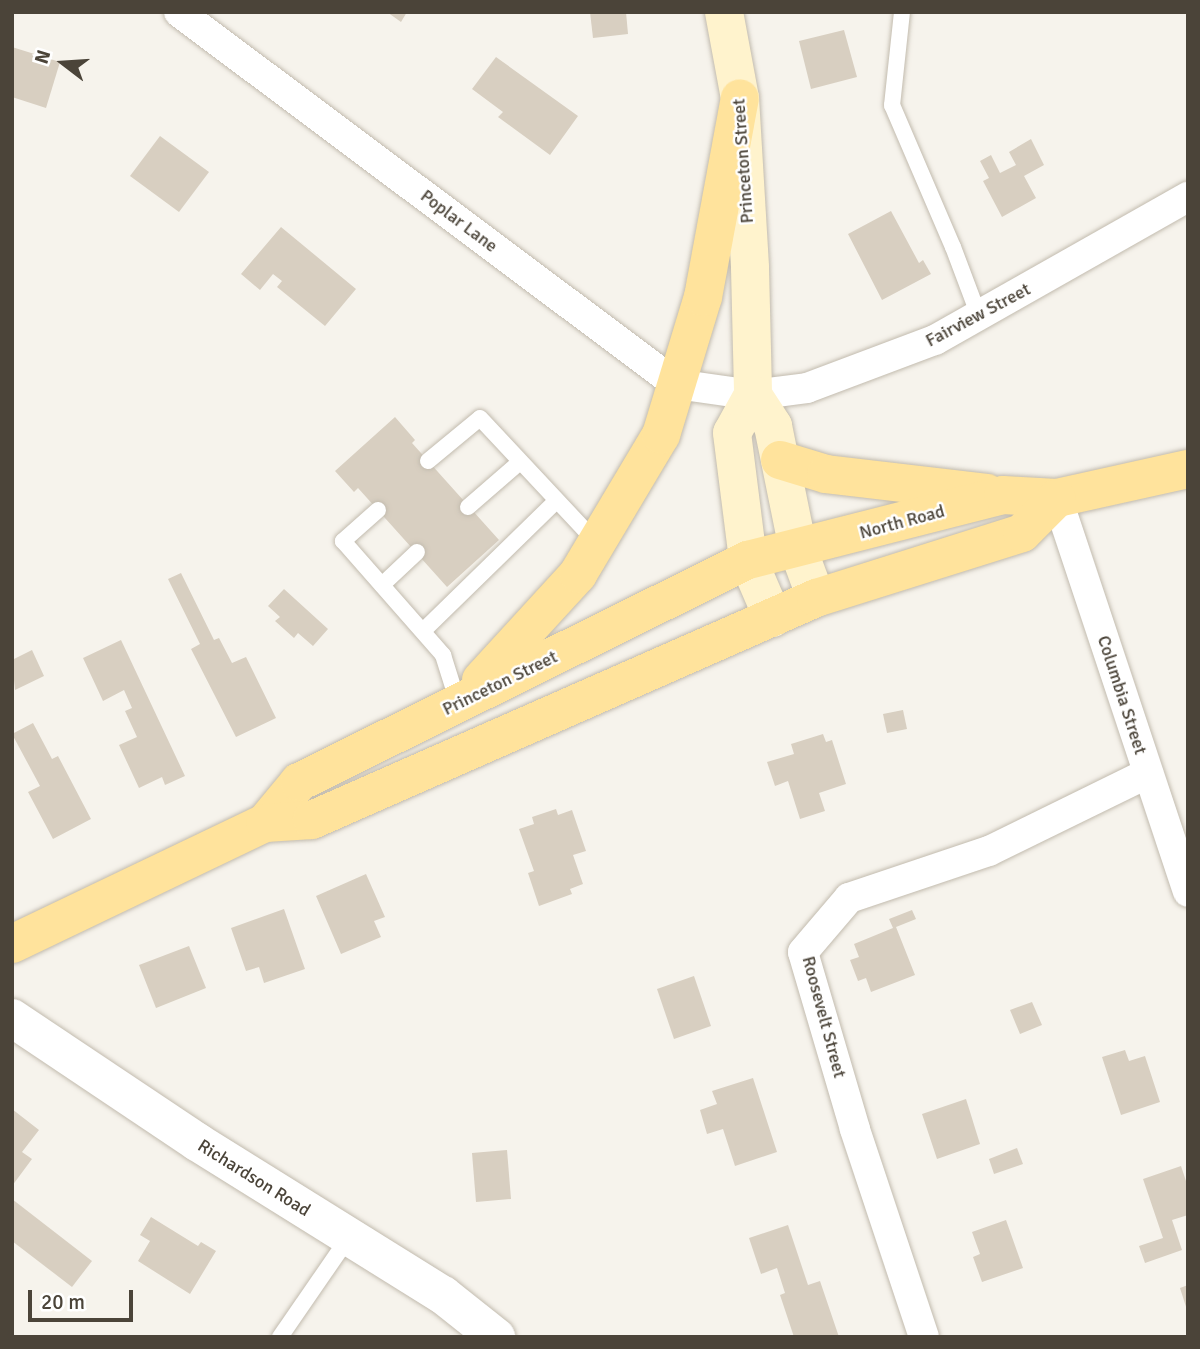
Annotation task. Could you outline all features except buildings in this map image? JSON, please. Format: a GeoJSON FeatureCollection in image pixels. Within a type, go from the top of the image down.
{"type":"FeatureCollection","features":[{"type":"Feature","properties":{"kind":"main road","name":"Princeton Street"},"geometry":{"type":"LineString","coordinates":[[724,12],[740,98],[750,268],[753,394],[732,433],[748,560],[773,618]]}},
{"type":"Feature","properties":{"kind":"main road"},"geometry":{"type":"LineString","coordinates":[[458,703],[503,660],[578,574],[661,435],[703,297],[740,98]]}},
{"type":"Feature","properties":{"kind":"main road"},"geometry":{"type":"LineString","coordinates":[[753,394],[774,426],[798,549],[816,598],[1022,533],[1057,498]]}},
{"type":"Feature","properties":{"kind":"main road"},"geometry":{"type":"LineString","coordinates":[[780,460],[826,474],[906,481],[1003,495]]}},
{"type":"Feature","properties":{"kind":"main road","name":"North Road"},"geometry":{"type":"LineString","coordinates":[[748,560],[1003,495],[1057,498],[1188,469]]}},
{"type":"Feature","properties":{"kind":"main road","name":"Princeton Street"},"geometry":{"type":"LineString","coordinates":[[265,823],[299,782],[748,560]]}},
{"type":"Feature","properties":{"kind":"main road","name":"Princeton Street"},"geometry":{"type":"LineString","coordinates":[[12,944],[265,823],[312,820],[816,598]]}},
{"type":"Feature","properties":{"kind":"street","name":"Poplar Lane"},"geometry":{"type":"LineString","coordinates":[[179,12],[676,384],[753,394]]}},
{"type":"Feature","properties":{"kind":"street","name":"Fairview Street"},"geometry":{"type":"LineString","coordinates":[[753,394],[807,388],[935,340],[1188,197]]}},
{"type":"Feature","properties":{"kind":"street","name":"Columbia Street"},"geometry":{"type":"LineString","coordinates":[[1057,498],[1188,892]]}},
{"type":"Feature","properties":{"kind":"street","name":"Roosevelt Street"},"geometry":{"type":"LineString","coordinates":[[924,1337],[855,1129],[803,952],[849,898],[989,851],[1148,773]]}},
{"type":"Feature","properties":{"kind":"street","name":"Richardson Road"},"geometry":{"type":"LineString","coordinates":[[12,1018],[197,1142],[443,1295],[496,1337]]}},
{"type":"Feature","properties":{"kind":"lane"},"geometry":{"type":"LineString","coordinates":[[902,12],[892,105],[953,247],[978,316]]}},
{"type":"Feature","properties":{"kind":"lane"},"geometry":{"type":"LineString","coordinates":[[428,461],[480,418],[597,543]]}},
{"type":"Feature","properties":{"kind":"lane"},"geometry":{"type":"LineString","coordinates":[[468,507],[520,462]]}},
{"type":"Feature","properties":{"kind":"lane"},"geometry":{"type":"LineString","coordinates":[[425,630],[556,501]]}},
{"type":"Feature","properties":{"kind":"lane"},"geometry":{"type":"LineString","coordinates":[[378,510],[343,541],[425,630],[443,655],[458,703]]}},
{"type":"Feature","properties":{"kind":"lane"},"geometry":{"type":"LineString","coordinates":[[383,585],[417,552]]}},
{"type":"Feature","properties":{"kind":"lane"},"geometry":{"type":"LineString","coordinates":[[280,1337],[349,1237]]}}]}
